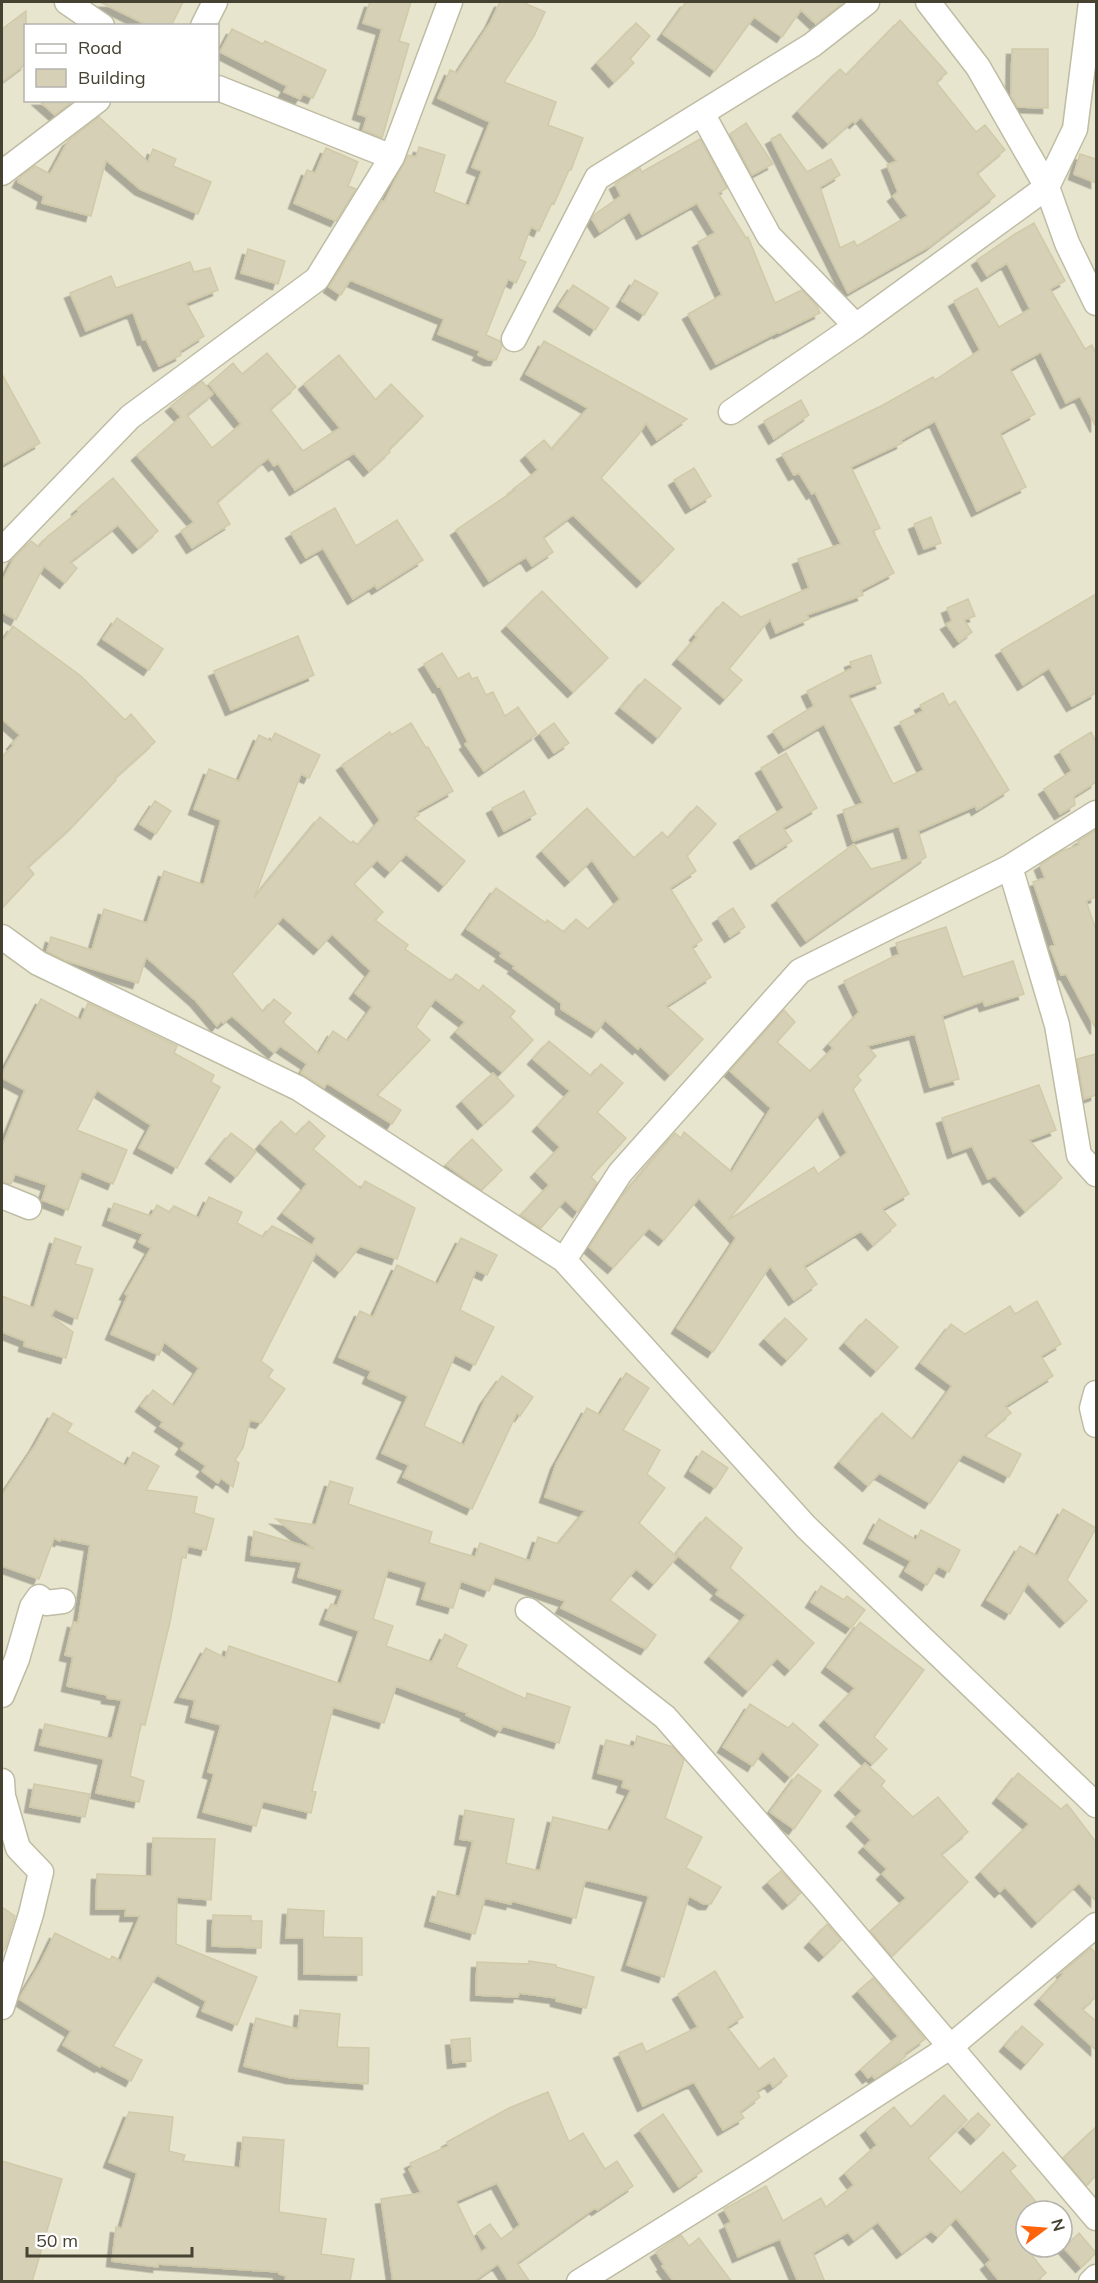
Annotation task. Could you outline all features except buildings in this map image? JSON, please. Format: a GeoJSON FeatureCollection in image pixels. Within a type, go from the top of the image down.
{"type":"FeatureCollection","features":[{"type":"Feature","properties":{"kind":"street"},"geometry":{"type":"LineString","coordinates":[[67,2],[99,24]]}},
{"type":"Feature","properties":{"kind":"street"},"geometry":{"type":"LineString","coordinates":[[204,24],[215,2]]}},
{"type":"Feature","properties":{"kind":"street"},"geometry":{"type":"LineString","coordinates":[[2,550],[130,417],[317,279],[392,157],[450,2]]}},
{"type":"Feature","properties":{"kind":"street"},"geometry":{"type":"LineString","coordinates":[[514,339],[597,178],[812,45],[867,2]]}},
{"type":"Feature","properties":{"kind":"street"},"geometry":{"type":"LineString","coordinates":[[928,2],[978,67],[1047,187],[1067,243],[1096,303]]}},
{"type":"Feature","properties":{"kind":"street"},"geometry":{"type":"LineString","coordinates":[[731,412],[856,326],[1047,187],[1075,129],[1090,2]]}},
{"type":"Feature","properties":{"kind":"street"},"geometry":{"type":"LineString","coordinates":[[219,88],[392,157]]}},
{"type":"Feature","properties":{"kind":"street"},"geometry":{"type":"LineString","coordinates":[[2,173],[95,102]]}},
{"type":"Feature","properties":{"kind":"street"},"geometry":{"type":"LineString","coordinates":[[702,113],[769,236],[856,326]]}},
{"type":"Feature","properties":{"kind":"street"},"geometry":{"type":"LineString","coordinates":[[564,1260],[620,1173],[800,971],[1010,867],[1096,813]]}},
{"type":"Feature","properties":{"kind":"street"},"geometry":{"type":"LineString","coordinates":[[1010,867],[1057,1025],[1079,1155],[1096,1174]]}},
{"type":"Feature","properties":{"kind":"street"},"geometry":{"type":"LineString","coordinates":[[2,937],[38,963],[298,1088],[564,1260],[806,1527],[1096,1805]]}},
{"type":"Feature","properties":{"kind":"street"},"geometry":{"type":"LineString","coordinates":[[2,1196],[29,1207]]}},
{"type":"Feature","properties":{"kind":"street"},"geometry":{"type":"LineString","coordinates":[[1096,1393],[1092,1408],[1096,1425]]}},
{"type":"Feature","properties":{"kind":"street"},"geometry":{"type":"LineString","coordinates":[[2,1695],[9,1655],[35,1602],[39,1597],[46,1603],[63,1601]]}},
{"type":"Feature","properties":{"kind":"street"},"geometry":{"type":"LineString","coordinates":[[528,1610],[665,1717],[1096,2218]]}},
{"type":"Feature","properties":{"kind":"street"},"geometry":{"type":"LineString","coordinates":[[2,1781],[3,1796],[18,1848],[41,1872],[31,1914],[2,2007]]}},
{"type":"Feature","properties":{"kind":"street"},"geometry":{"type":"LineString","coordinates":[[579,2282],[759,2170],[950,2046],[1096,1925]]}},
{"type":"Feature","properties":{"kind":"street"},"geometry":{"type":"LineString","coordinates":[[1091,2282],[1096,2277]]}},
{"type":"Feature","properties":{"kind":"shaded area"},"geometry":{"type":"Polygon","coordinates":[[[2,2],[1096,2],[1096,2281],[2,2281],[2,2]]]}}]}
